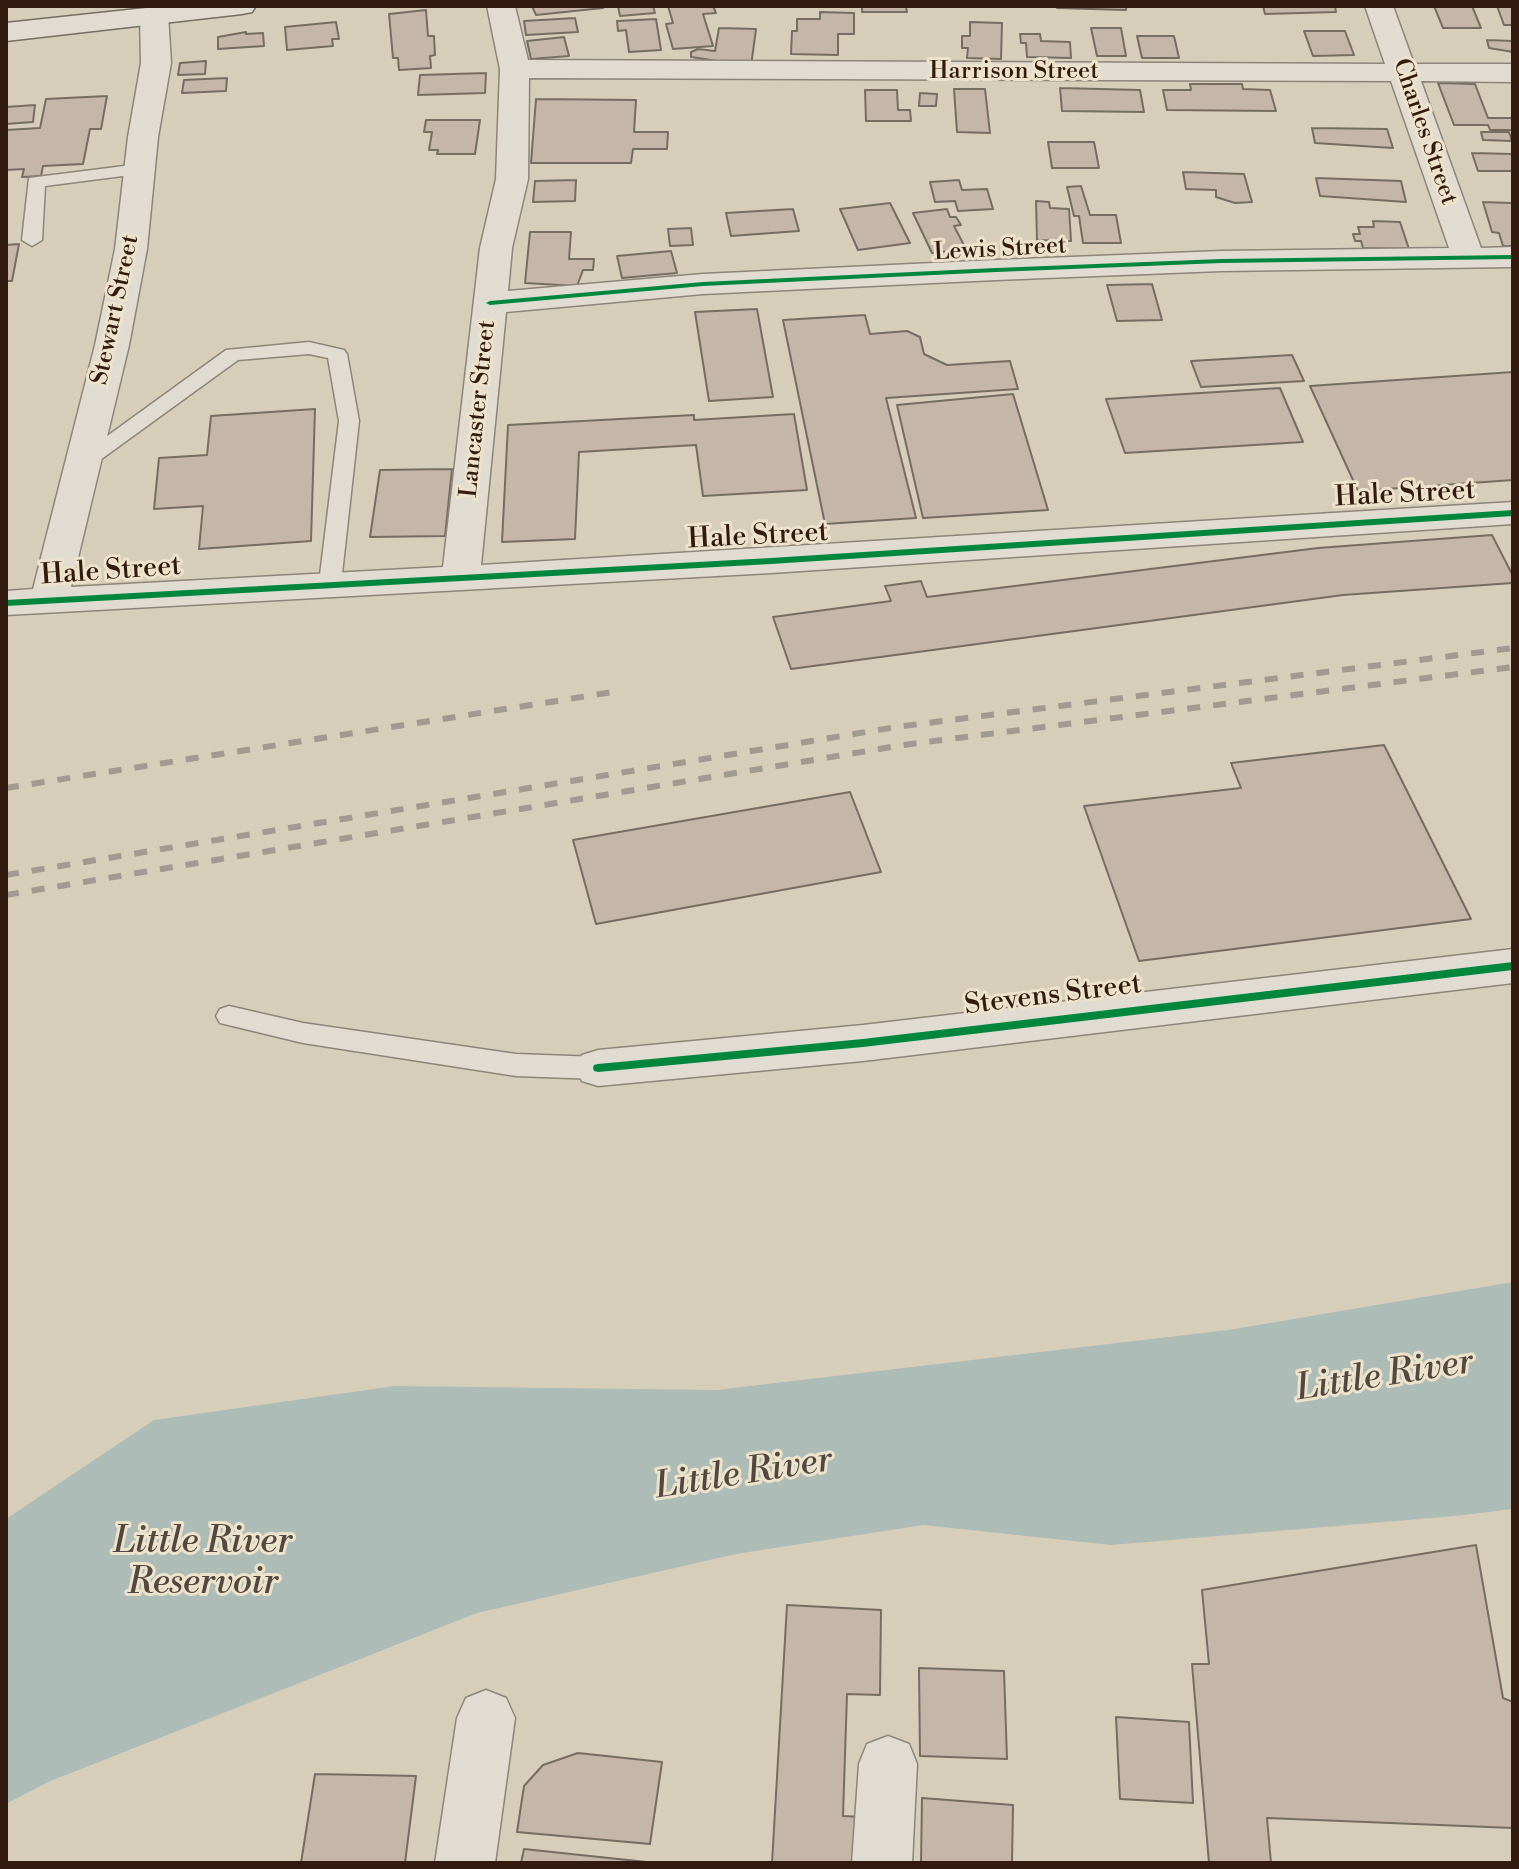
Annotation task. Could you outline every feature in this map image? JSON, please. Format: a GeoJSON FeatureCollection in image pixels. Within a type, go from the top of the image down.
{"type":"FeatureCollection","features":[{"type":"Feature","properties":{"kind":"street"},"geometry":{"type":"LineString","coordinates":[[6,32],[242,6]]}},
{"type":"Feature","properties":{"kind":"street","name":"Lancaster Street"},"geometry":{"type":"LineString","coordinates":[[461,576],[496,248],[512,179],[515,69],[501,6]]}},
{"type":"Feature","properties":{"kind":"street","name":"Charles Street"},"geometry":{"type":"LineString","coordinates":[[1379,6],[1468,257]]}},
{"type":"Feature","properties":{"kind":"street","name":"Stewart Street"},"geometry":{"type":"LineString","coordinates":[[49,600],[115,331],[131,249],[156,63],[154,15]]}},
{"type":"Feature","properties":{"kind":"street","name":"Harrison Street"},"geometry":{"type":"LineString","coordinates":[[515,69],[1513,73]]}},
{"type":"Feature","properties":{"kind":"street","name":"Lewis Street"},"geometry":{"type":"LineString","coordinates":[[490,303],[719,283],[1221,261],[1513,257]]}},
{"type":"Feature","properties":{"kind":"street","name":"Hale Street"},"geometry":{"type":"LineString","coordinates":[[6,603],[771,561],[1513,513]]}},
{"type":"Feature","properties":{"kind":"street","name":"Stevens Street"},"geometry":{"type":"LineString","coordinates":[[598,1068],[863,1043],[1513,966]]}},
{"type":"Feature","properties":{"kind":"street"},"geometry":{"type":"LineString","coordinates":[[465,1863],[486,1718]]}},
{"type":"Feature","properties":{"kind":"street"},"geometry":{"type":"LineString","coordinates":[[882,1863],[888,1764]]}},
{"type":"Feature","properties":{"kind":"lane"},"geometry":{"type":"LineString","coordinates":[[32,240],[36,182],[140,169]]}},
{"type":"Feature","properties":{"kind":"lane"},"geometry":{"type":"LineString","coordinates":[[81,463],[233,354],[309,348],[337,354],[349,421],[330,583]]}},
{"type":"Feature","properties":{"kind":"lane"},"geometry":{"type":"LineString","coordinates":[[229,1016],[303,1033],[516,1065],[598,1068]]}},
{"type":"Feature","properties":{"kind":"water","name":"Little River Reservoir"},"geometry":{"type":"Polygon","coordinates":[[[1513,1282],[1513,1509],[1111,1545],[923,1525],[736,1554],[477,1613],[48,1782],[6,1804],[6,1519],[154,1420],[395,1386],[716,1390],[1228,1330],[1513,1282]]]}},
{"type":"Feature","properties":{"kind":"building"},"geometry":{"type":"Polygon","coordinates":[[[532,6],[602,6],[603,8],[536,15],[532,6]]]}},
{"type":"Feature","properties":{"kind":"building"},"geometry":{"type":"Polygon","coordinates":[[[618,6],[653,6],[655,13],[620,16],[618,6]]]}},
{"type":"Feature","properties":{"kind":"building"},"geometry":{"type":"Polygon","coordinates":[[[668,6],[713,6],[716,13],[703,14],[713,46],[673,49],[666,24],[673,23],[668,6]]]}},
{"type":"Feature","properties":{"kind":"building"},"geometry":{"type":"Polygon","coordinates":[[[862,6],[906,6],[907,12],[862,12],[862,6]]]}},
{"type":"Feature","properties":{"kind":"building"},"geometry":{"type":"Polygon","coordinates":[[[1126,6],[1126,10],[1057,8],[1126,6]]]}},
{"type":"Feature","properties":{"kind":"building"},"geometry":{"type":"Polygon","coordinates":[[[1263,6],[1335,6],[1336,12],[1265,14],[1263,6]]]}},
{"type":"Feature","properties":{"kind":"building"},"geometry":{"type":"Polygon","coordinates":[[[1434,6],[1472,6],[1481,28],[1443,28],[1434,6]]]}},
{"type":"Feature","properties":{"kind":"building"},"geometry":{"type":"Polygon","coordinates":[[[1497,6],[1513,6],[1513,25],[1504,25],[1497,6]]]}},
{"type":"Feature","properties":{"kind":"building"},"geometry":{"type":"Polygon","coordinates":[[[426,10],[428,36],[434,36],[435,55],[430,56],[431,68],[399,70],[398,58],[393,58],[389,14],[426,10]]]}},
{"type":"Feature","properties":{"kind":"building"},"geometry":{"type":"Polygon","coordinates":[[[820,12],[854,13],[854,34],[838,34],[838,55],[791,54],[792,31],[797,31],[797,19],[820,19],[820,12]]]}},
{"type":"Feature","properties":{"kind":"building"},"geometry":{"type":"Polygon","coordinates":[[[575,18],[578,32],[526,35],[524,21],[575,18]]]}},
{"type":"Feature","properties":{"kind":"building"},"geometry":{"type":"Polygon","coordinates":[[[656,19],[661,50],[629,52],[626,30],[618,31],[617,21],[656,19]]]}},
{"type":"Feature","properties":{"kind":"building"},"geometry":{"type":"Polygon","coordinates":[[[336,22],[339,39],[332,39],[333,46],[287,50],[285,27],[336,22]]]}},
{"type":"Feature","properties":{"kind":"building"},"geometry":{"type":"Polygon","coordinates":[[[970,22],[1002,23],[1001,59],[967,58],[968,48],[962,48],[962,36],[970,36],[970,22]]]}},
{"type":"Feature","properties":{"kind":"building"},"geometry":{"type":"Polygon","coordinates":[[[719,28],[756,29],[751,66],[691,57],[691,52],[698,49],[715,51],[719,28]]]}},
{"type":"Feature","properties":{"kind":"building"},"geometry":{"type":"Polygon","coordinates":[[[1091,28],[1121,28],[1126,56],[1097,56],[1091,28]]]}},
{"type":"Feature","properties":{"kind":"building"},"geometry":{"type":"Polygon","coordinates":[[[1304,31],[1345,31],[1354,55],[1313,56],[1304,31]]]}},
{"type":"Feature","properties":{"kind":"building"},"geometry":{"type":"Polygon","coordinates":[[[246,32],[263,33],[264,46],[218,49],[218,37],[246,32]]]}},
{"type":"Feature","properties":{"kind":"building"},"geometry":{"type":"Polygon","coordinates":[[[1020,34],[1040,34],[1041,41],[1070,42],[1071,58],[1027,57],[1026,43],[1021,43],[1020,34]]]}},
{"type":"Feature","properties":{"kind":"building"},"geometry":{"type":"Polygon","coordinates":[[[1137,36],[1174,36],[1179,58],[1142,58],[1137,36]]]}},
{"type":"Feature","properties":{"kind":"building"},"geometry":{"type":"Polygon","coordinates":[[[564,37],[569,56],[531,59],[527,41],[564,37]]]}},
{"type":"Feature","properties":{"kind":"building"},"geometry":{"type":"Polygon","coordinates":[[[1487,40],[1513,41],[1513,52],[1489,48],[1487,40]]]}},
{"type":"Feature","properties":{"kind":"building"},"geometry":{"type":"Polygon","coordinates":[[[206,61],[205,74],[178,75],[180,63],[206,61]]]}},
{"type":"Feature","properties":{"kind":"building"},"geometry":{"type":"Polygon","coordinates":[[[486,73],[485,93],[418,95],[420,75],[486,73]]]}},
{"type":"Feature","properties":{"kind":"building"},"geometry":{"type":"Polygon","coordinates":[[[227,78],[226,91],[182,93],[184,80],[227,78]]]}},
{"type":"Feature","properties":{"kind":"building"},"geometry":{"type":"Polygon","coordinates":[[[1438,83],[1475,84],[1488,118],[1513,118],[1513,130],[1490,130],[1488,125],[1454,125],[1438,83]]]}},
{"type":"Feature","properties":{"kind":"building"},"geometry":{"type":"Polygon","coordinates":[[[1190,84],[1242,84],[1243,89],[1270,90],[1276,111],[1167,110],[1163,90],[1191,90],[1190,84]]]}},
{"type":"Feature","properties":{"kind":"building"},"geometry":{"type":"Polygon","coordinates":[[[1060,88],[1140,90],[1144,112],[1062,111],[1060,88]]]}},
{"type":"Feature","properties":{"kind":"building"},"geometry":{"type":"Polygon","coordinates":[[[954,89],[985,89],[990,133],[957,132],[954,89]]]}},
{"type":"Feature","properties":{"kind":"building"},"geometry":{"type":"Polygon","coordinates":[[[865,90],[897,90],[898,110],[910,110],[911,121],[866,121],[865,90]]]}},
{"type":"Feature","properties":{"kind":"building"},"geometry":{"type":"Polygon","coordinates":[[[920,93],[937,94],[936,106],[919,106],[920,93]]]}},
{"type":"Feature","properties":{"kind":"building"},"geometry":{"type":"Polygon","coordinates":[[[107,96],[101,129],[90,129],[83,164],[43,166],[41,176],[22,177],[24,169],[6,170],[6,130],[40,128],[46,99],[107,96]]]}},
{"type":"Feature","properties":{"kind":"building"},"geometry":{"type":"Polygon","coordinates":[[[536,99],[636,100],[634,132],[668,132],[667,149],[633,149],[631,163],[531,163],[536,99]]]}},
{"type":"Feature","properties":{"kind":"building"},"geometry":{"type":"Polygon","coordinates":[[[35,105],[33,122],[6,124],[6,107],[35,105]]]}},
{"type":"Feature","properties":{"kind":"building"},"geometry":{"type":"Polygon","coordinates":[[[426,120],[480,120],[475,154],[437,154],[438,150],[429,150],[432,132],[424,132],[426,120]]]}},
{"type":"Feature","properties":{"kind":"building"},"geometry":{"type":"Polygon","coordinates":[[[1312,128],[1387,129],[1393,148],[1315,143],[1312,128]]]}},
{"type":"Feature","properties":{"kind":"building"},"geometry":{"type":"Polygon","coordinates":[[[1481,132],[1509,132],[1512,141],[1483,140],[1481,132]]]}},
{"type":"Feature","properties":{"kind":"building"},"geometry":{"type":"Polygon","coordinates":[[[1048,142],[1094,142],[1099,168],[1052,168],[1048,142]]]}},
{"type":"Feature","properties":{"kind":"building"},"geometry":{"type":"Polygon","coordinates":[[[1472,153],[1513,154],[1513,171],[1478,171],[1472,153]]]}},
{"type":"Feature","properties":{"kind":"building"},"geometry":{"type":"Polygon","coordinates":[[[1183,172],[1244,174],[1252,202],[1235,203],[1216,197],[1216,190],[1186,189],[1183,172]]]}},
{"type":"Feature","properties":{"kind":"building"},"geometry":{"type":"Polygon","coordinates":[[[1316,178],[1401,181],[1406,202],[1320,196],[1316,178]]]}},
{"type":"Feature","properties":{"kind":"building"},"geometry":{"type":"Polygon","coordinates":[[[576,180],[575,201],[533,202],[535,181],[576,180]]]}},
{"type":"Feature","properties":{"kind":"building"},"geometry":{"type":"Polygon","coordinates":[[[959,180],[962,190],[987,189],[993,209],[958,211],[955,201],[935,202],[930,182],[959,180]]]}},
{"type":"Feature","properties":{"kind":"building"},"geometry":{"type":"Polygon","coordinates":[[[1081,186],[1090,215],[1116,215],[1121,243],[1083,243],[1079,216],[1074,216],[1067,187],[1081,186]]]}},
{"type":"Feature","properties":{"kind":"building"},"geometry":{"type":"Polygon","coordinates":[[[1036,201],[1049,202],[1050,208],[1069,209],[1071,241],[1037,240],[1036,201]]]}},
{"type":"Feature","properties":{"kind":"building"},"geometry":{"type":"Polygon","coordinates":[[[1483,202],[1512,203],[1513,246],[1503,246],[1499,233],[1492,232],[1483,202]]]}},
{"type":"Feature","properties":{"kind":"building"},"geometry":{"type":"Polygon","coordinates":[[[890,203],[910,243],[858,250],[840,209],[890,203]]]}},
{"type":"Feature","properties":{"kind":"building"},"geometry":{"type":"Polygon","coordinates":[[[793,209],[799,231],[731,236],[726,213],[793,209]]]}},
{"type":"Feature","properties":{"kind":"building"},"geometry":{"type":"Polygon","coordinates":[[[947,209],[950,217],[956,217],[961,225],[954,226],[966,249],[932,253],[913,213],[947,209]]]}},
{"type":"Feature","properties":{"kind":"building"},"geometry":{"type":"Polygon","coordinates":[[[1373,221],[1400,222],[1409,249],[1363,248],[1361,241],[1355,241],[1353,234],[1360,234],[1358,227],[1374,227],[1373,221]]]}},
{"type":"Feature","properties":{"kind":"building"},"geometry":{"type":"Polygon","coordinates":[[[691,228],[693,245],[670,246],[668,229],[691,228]]]}},
{"type":"Feature","properties":{"kind":"building"},"geometry":{"type":"Polygon","coordinates":[[[530,232],[571,232],[569,259],[594,259],[593,270],[583,270],[577,286],[525,283],[530,232]]]}},
{"type":"Feature","properties":{"kind":"building"},"geometry":{"type":"Polygon","coordinates":[[[19,244],[12,281],[6,281],[6,245],[19,244]]]}},
{"type":"Feature","properties":{"kind":"building"},"geometry":{"type":"Polygon","coordinates":[[[671,251],[677,273],[622,278],[617,256],[671,251]]]}},
{"type":"Feature","properties":{"kind":"building"},"geometry":{"type":"Polygon","coordinates":[[[1152,284],[1162,320],[1117,321],[1107,285],[1152,284]]]}},
{"type":"Feature","properties":{"kind":"building"},"geometry":{"type":"Polygon","coordinates":[[[757,309],[773,397],[709,401],[695,312],[757,309]]]}},
{"type":"Feature","properties":{"kind":"building"},"geometry":{"type":"Polygon","coordinates":[[[865,315],[870,334],[907,331],[920,337],[924,354],[947,365],[1010,361],[1018,389],[886,398],[916,518],[825,524],[783,320],[865,315]]]}},
{"type":"Feature","properties":{"kind":"building"},"geometry":{"type":"Polygon","coordinates":[[[1292,355],[1304,381],[1201,387],[1191,361],[1292,355]]]}},
{"type":"Feature","properties":{"kind":"building"},"geometry":{"type":"Polygon","coordinates":[[[1513,372],[1513,480],[1358,491],[1310,386],[1513,372]]]}},
{"type":"Feature","properties":{"kind":"building"},"geometry":{"type":"Polygon","coordinates":[[[1280,388],[1303,442],[1125,453],[1106,399],[1280,388]]]}},
{"type":"Feature","properties":{"kind":"building"},"geometry":{"type":"Polygon","coordinates":[[[1013,394],[1048,510],[923,518],[897,405],[1013,394]]]}},
{"type":"Feature","properties":{"kind":"building"},"geometry":{"type":"Polygon","coordinates":[[[315,409],[311,541],[199,549],[203,506],[154,509],[159,458],[207,455],[211,416],[315,409]]]}},
{"type":"Feature","properties":{"kind":"building"},"geometry":{"type":"Polygon","coordinates":[[[794,414],[807,490],[703,496],[696,445],[579,452],[575,539],[502,542],[508,425],[694,415],[694,420],[794,414]]]}},
{"type":"Feature","properties":{"kind":"building"},"geometry":{"type":"Polygon","coordinates":[[[452,469],[445,536],[370,537],[380,470],[452,469]]]}},
{"type":"Feature","properties":{"kind":"building"},"geometry":{"type":"Polygon","coordinates":[[[1492,535],[1513,576],[1513,583],[1343,595],[791,669],[773,617],[891,601],[885,586],[921,581],[927,597],[1318,548],[1492,535]]]}},
{"type":"Feature","properties":{"kind":"building"},"geometry":{"type":"Polygon","coordinates":[[[1384,745],[1471,919],[1139,961],[1084,806],[1241,788],[1231,763],[1384,745]]]}},
{"type":"Feature","properties":{"kind":"building"},"geometry":{"type":"Polygon","coordinates":[[[850,792],[881,872],[596,924],[573,840],[850,792]]]}},
{"type":"Feature","properties":{"kind":"building"},"geometry":{"type":"Polygon","coordinates":[[[1476,1545],[1503,1698],[1513,1702],[1513,1828],[1267,1818],[1271,1863],[1209,1863],[1192,1664],[1209,1664],[1202,1590],[1476,1545]]]}},
{"type":"Feature","properties":{"kind":"building"},"geometry":{"type":"Polygon","coordinates":[[[787,1605],[881,1610],[880,1695],[847,1694],[843,1816],[862,1817],[861,1863],[772,1863],[787,1605]]]}},
{"type":"Feature","properties":{"kind":"building"},"geometry":{"type":"Polygon","coordinates":[[[919,1668],[1004,1671],[1007,1759],[920,1756],[919,1668]]]}},
{"type":"Feature","properties":{"kind":"building"},"geometry":{"type":"Polygon","coordinates":[[[1116,1717],[1189,1722],[1193,1803],[1120,1799],[1116,1717]]]}},
{"type":"Feature","properties":{"kind":"building"},"geometry":{"type":"Polygon","coordinates":[[[578,1753],[662,1762],[650,1844],[517,1832],[524,1786],[543,1765],[578,1753]]]}},
{"type":"Feature","properties":{"kind":"building"},"geometry":{"type":"Polygon","coordinates":[[[315,1774],[416,1776],[405,1863],[301,1863],[315,1774]]]}},
{"type":"Feature","properties":{"kind":"building"},"geometry":{"type":"Polygon","coordinates":[[[922,1798],[1013,1805],[1012,1863],[921,1863],[922,1798]]]}},
{"type":"Feature","properties":{"kind":"building"},"geometry":{"type":"Polygon","coordinates":[[[524,1849],[656,1863],[521,1863],[524,1849]]]}},
{"type":"Feature","properties":{"kind":"railway"},"geometry":{"type":"LineString","coordinates":[[6,875],[896,727],[1513,648]]}},
{"type":"Feature","properties":{"kind":"railway"},"geometry":{"type":"LineString","coordinates":[[6,895],[903,745],[1513,667]]}},
{"type":"Feature","properties":{"kind":"railway"},"geometry":{"type":"LineString","coordinates":[[6,788],[613,692]]}},
{"type":"Feature","properties":{"kind":"cycle path"},"geometry":{"type":"LineString","coordinates":[[490,303],[703,284],[996,270],[1221,261],[1513,257]]}},
{"type":"Feature","properties":{"kind":"cycle path"},"geometry":{"type":"LineString","coordinates":[[6,603],[771,561],[1513,513]]}},
{"type":"Feature","properties":{"kind":"cycle path"},"geometry":{"type":"LineString","coordinates":[[598,1068],[863,1043],[1513,966]]}},
{"type":"Feature","properties":{"kind":"water label","name":"Little River"},"geometry":{"type":"Point","coordinates":[1385,1377]}},
{"type":"Feature","properties":{"kind":"water label","name":"Little River"},"geometry":{"type":"Point","coordinates":[744,1475]}}]}
